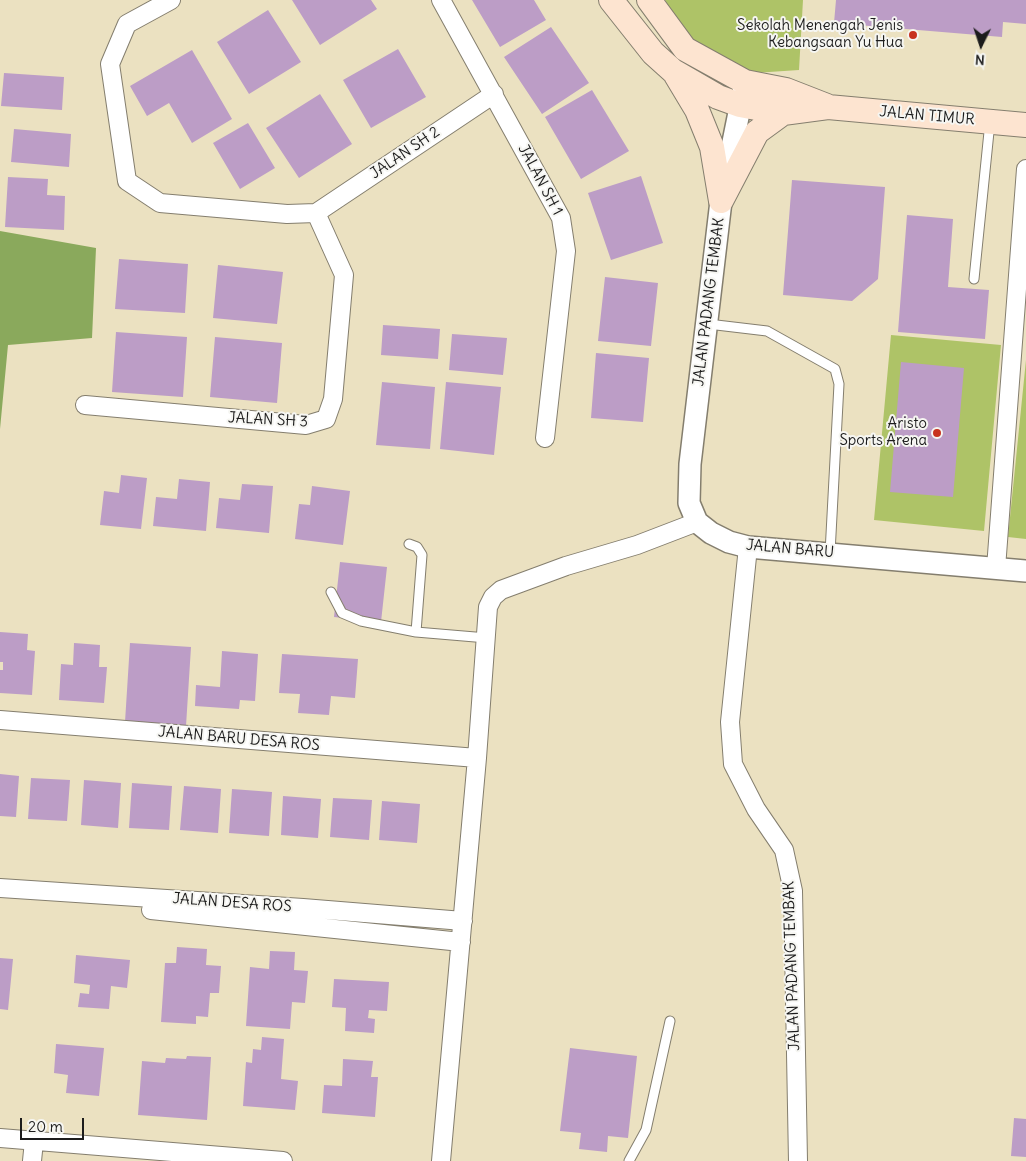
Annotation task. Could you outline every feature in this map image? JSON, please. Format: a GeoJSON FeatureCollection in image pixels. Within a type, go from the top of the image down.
{"type":"FeatureCollection","features":[{"type":"Feature","properties":{"kind":"main road","name":"JALAN TIMUR"},"geometry":{"type":"LineString","coordinates":[[611,0],[653,53],[673,71],[718,97],[786,90],[828,107]]}},
{"type":"Feature","properties":{"kind":"main road","name":"JALAN TIMUR"},"geometry":{"type":"LineString","coordinates":[[649,0],[685,49],[742,94],[783,113],[828,107],[1026,125]]}},
{"type":"Feature","properties":{"kind":"main road"},"geometry":{"type":"LineString","coordinates":[[673,71],[685,87],[697,110],[712,147],[721,201]]}},
{"type":"Feature","properties":{"kind":"main road"},"geometry":{"type":"LineString","coordinates":[[721,201],[758,132],[783,113]]}},
{"type":"Feature","properties":{"kind":"street"},"geometry":{"type":"LineString","coordinates":[[171,0],[127,24],[110,64],[127,181],[160,203],[287,214],[316,213]]}},
{"type":"Feature","properties":{"kind":"street","name":"JALAN SH 1"},"geometry":{"type":"LineString","coordinates":[[441,0],[561,218],[566,251],[546,438]]}},
{"type":"Feature","properties":{"kind":"street","name":"JALAN SH 2"},"geometry":{"type":"LineString","coordinates":[[316,213],[494,94]]}},
{"type":"Feature","properties":{"kind":"street","name":"JALAN PADANG TEMBAK"},"geometry":{"type":"LineString","coordinates":[[697,522],[689,502],[688,482],[721,201],[742,94]]}},
{"type":"Feature","properties":{"kind":"street"},"geometry":{"type":"LineString","coordinates":[[996,568],[1026,169]]}},
{"type":"Feature","properties":{"kind":"street","name":"JALAN SH 3"},"geometry":{"type":"LineString","coordinates":[[85,405],[306,425],[326,419],[333,399],[344,275],[316,213]]}},
{"type":"Feature","properties":{"kind":"street"},"geometry":{"type":"LineString","coordinates":[[440,1161],[463,921],[488,607],[497,594],[566,566],[637,545],[697,522]]}},
{"type":"Feature","properties":{"kind":"street","name":"JALAN BARU"},"geometry":{"type":"LineString","coordinates":[[697,522],[729,542],[748,547],[1026,571]]}},
{"type":"Feature","properties":{"kind":"street","name":"JALAN PADANG TEMBAK"},"geometry":{"type":"LineString","coordinates":[[748,547],[730,722],[733,764],[756,809],[784,850],[793,891],[798,1161]]}},
{"type":"Feature","properties":{"kind":"street","name":"JALAN BARU DESA ROS"},"geometry":{"type":"LineString","coordinates":[[0,720],[477,758]]}},
{"type":"Feature","properties":{"kind":"street","name":"JALAN DESA ROS"},"geometry":{"type":"LineString","coordinates":[[0,888],[303,908],[463,921]]}},
{"type":"Feature","properties":{"kind":"street"},"geometry":{"type":"LineString","coordinates":[[302,926],[303,908]]}},
{"type":"Feature","properties":{"kind":"street","name":"JALAN DESA ROS"},"geometry":{"type":"LineString","coordinates":[[151,910],[461,942]]}},
{"type":"Feature","properties":{"kind":"street"},"geometry":{"type":"LineString","coordinates":[[340,931],[341,912]]}},
{"type":"Feature","properties":{"kind":"street"},"geometry":{"type":"LineString","coordinates":[[0,1138],[283,1161]]}},
{"type":"Feature","properties":{"kind":"street"},"geometry":{"type":"LineString","coordinates":[[32,1161],[34,1141]]}},
{"type":"Feature","properties":{"kind":"lane"},"geometry":{"type":"LineString","coordinates":[[974,279],[990,122]]}},
{"type":"Feature","properties":{"kind":"lane"},"geometry":{"type":"LineString","coordinates":[[708,324],[767,331],[835,369],[838,384],[830,553]]}},
{"type":"Feature","properties":{"kind":"lane"},"geometry":{"type":"LineString","coordinates":[[409,544],[417,547],[422,555],[416,632]]}},
{"type":"Feature","properties":{"kind":"lane"},"geometry":{"type":"LineString","coordinates":[[331,592],[342,613],[361,620],[416,632],[487,638]]}},
{"type":"Feature","properties":{"kind":"lane"},"geometry":{"type":"LineString","coordinates":[[629,1161],[646,1130],[670,1021]]}},
{"type":"Feature","properties":{"kind":"green space"},"geometry":{"type":"Polygon","coordinates":[[[665,0],[803,0],[799,70],[754,73],[694,41],[683,30],[665,0]]]}},
{"type":"Feature","properties":{"kind":"green space"},"geometry":{"type":"Polygon","coordinates":[[[0,231],[96,248],[92,338],[8,345],[0,429],[0,231]]]}},
{"type":"Feature","properties":{"kind":"green space","name":"Aristo Sports Arena"},"geometry":{"type":"Polygon","coordinates":[[[891,335],[1001,345],[984,531],[874,520],[891,335]]]}},
{"type":"Feature","properties":{"kind":"green space"},"geometry":{"type":"Polygon","coordinates":[[[1026,360],[1026,539],[1008,537],[1026,360]]]}},
{"type":"Feature","properties":{"kind":"building"},"geometry":{"type":"Polygon","coordinates":[[[292,0],[371,0],[377,9],[320,45],[292,0]]]}},
{"type":"Feature","properties":{"kind":"building"},"geometry":{"type":"Polygon","coordinates":[[[472,0],[534,0],[546,20],[500,47],[472,0]]]}},
{"type":"Feature","properties":{"kind":"building"},"geometry":{"type":"Polygon","coordinates":[[[836,0],[1026,0],[1026,24],[1003,22],[1002,37],[834,23],[836,0]]]}},
{"type":"Feature","properties":{"kind":"building"},"geometry":{"type":"Polygon","coordinates":[[[268,10],[301,62],[249,94],[217,42],[268,10]]]}},
{"type":"Feature","properties":{"kind":"building"},"geometry":{"type":"Polygon","coordinates":[[[551,27],[589,83],[542,114],[504,57],[551,27]]]}},
{"type":"Feature","properties":{"kind":"building"},"geometry":{"type":"Polygon","coordinates":[[[398,49],[426,97],[371,128],[343,80],[398,49]]]}},
{"type":"Feature","properties":{"kind":"building"},"geometry":{"type":"Polygon","coordinates":[[[192,50],[232,119],[192,143],[169,103],[147,116],[130,86],[192,50]]]}},
{"type":"Feature","properties":{"kind":"building"},"geometry":{"type":"Polygon","coordinates":[[[4,73],[64,77],[62,110],[1,106],[4,73]]]}},
{"type":"Feature","properties":{"kind":"building"},"geometry":{"type":"Polygon","coordinates":[[[592,90],[629,151],[581,179],[545,117],[592,90]]]}},
{"type":"Feature","properties":{"kind":"building"},"geometry":{"type":"Polygon","coordinates":[[[320,94],[352,144],[299,178],[266,128],[320,94]]]}},
{"type":"Feature","properties":{"kind":"building"},"geometry":{"type":"Polygon","coordinates":[[[248,123],[275,168],[240,189],[213,143],[248,123]]]}},
{"type":"Feature","properties":{"kind":"building"},"geometry":{"type":"Polygon","coordinates":[[[14,129],[71,134],[69,167],[11,162],[14,129]]]}},
{"type":"Feature","properties":{"kind":"building"},"geometry":{"type":"Polygon","coordinates":[[[641,176],[663,243],[611,260],[588,193],[641,176]]]}},
{"type":"Feature","properties":{"kind":"building"},"geometry":{"type":"Polygon","coordinates":[[[8,177],[48,179],[47,195],[65,196],[64,230],[5,227],[8,177]]]}},
{"type":"Feature","properties":{"kind":"building"},"geometry":{"type":"Polygon","coordinates":[[[792,180],[885,187],[878,279],[852,301],[783,295],[792,180]]]}},
{"type":"Feature","properties":{"kind":"building"},"geometry":{"type":"Polygon","coordinates":[[[907,215],[953,219],[948,287],[989,290],[985,339],[898,332],[907,215]]]}},
{"type":"Feature","properties":{"kind":"building"},"geometry":{"type":"Polygon","coordinates":[[[119,259],[188,264],[185,313],[115,309],[119,259]]]}},
{"type":"Feature","properties":{"kind":"building"},"geometry":{"type":"Polygon","coordinates":[[[218,265],[283,272],[277,324],[213,318],[218,265]]]}},
{"type":"Feature","properties":{"kind":"building"},"geometry":{"type":"Polygon","coordinates":[[[605,277],[658,283],[651,346],[598,341],[605,277]]]}},
{"type":"Feature","properties":{"kind":"building"},"geometry":{"type":"Polygon","coordinates":[[[383,325],[440,329],[438,359],[381,355],[383,325]]]}},
{"type":"Feature","properties":{"kind":"building"},"geometry":{"type":"Polygon","coordinates":[[[116,332],[187,337],[183,397],[112,392],[116,332]]]}},
{"type":"Feature","properties":{"kind":"building"},"geometry":{"type":"Polygon","coordinates":[[[452,334],[507,338],[503,375],[449,370],[452,334]]]}},
{"type":"Feature","properties":{"kind":"building"},"geometry":{"type":"Polygon","coordinates":[[[215,337],[282,343],[277,403],[210,397],[215,337]]]}},
{"type":"Feature","properties":{"kind":"building"},"geometry":{"type":"Polygon","coordinates":[[[596,353],[649,358],[643,422],[591,418],[596,353]]]}},
{"type":"Feature","properties":{"kind":"building"},"geometry":{"type":"Polygon","coordinates":[[[901,362],[964,368],[953,497],[890,492],[901,362]]]}},
{"type":"Feature","properties":{"kind":"building"},"geometry":{"type":"Polygon","coordinates":[[[382,382],[435,387],[430,449],[376,445],[382,382]]]}},
{"type":"Feature","properties":{"kind":"building"},"geometry":{"type":"Polygon","coordinates":[[[446,382],[501,387],[494,455],[440,449],[446,382]]]}},
{"type":"Feature","properties":{"kind":"building"},"geometry":{"type":"Polygon","coordinates":[[[121,475],[147,478],[141,529],[100,525],[104,491],[119,493],[121,475]]]}},
{"type":"Feature","properties":{"kind":"building"},"geometry":{"type":"Polygon","coordinates":[[[179,479],[210,482],[206,531],[153,526],[156,497],[177,499],[179,479]]]}},
{"type":"Feature","properties":{"kind":"building"},"geometry":{"type":"Polygon","coordinates":[[[242,484],[273,486],[269,533],[216,528],[219,498],[240,500],[242,484]]]}},
{"type":"Feature","properties":{"kind":"building"},"geometry":{"type":"Polygon","coordinates":[[[312,486],[350,491],[343,545],[295,539],[299,504],[310,505],[312,486]]]}},
{"type":"Feature","properties":{"kind":"building"},"geometry":{"type":"Polygon","coordinates":[[[340,562],[387,567],[381,622],[334,617],[340,562]]]}},
{"type":"Feature","properties":{"kind":"building"},"geometry":{"type":"Polygon","coordinates":[[[0,632],[28,634],[27,650],[35,651],[32,695],[0,693],[0,670],[3,670],[3,662],[0,662],[0,632]]]}},
{"type":"Feature","properties":{"kind":"building"},"geometry":{"type":"Polygon","coordinates":[[[74,643],[100,645],[99,667],[107,667],[104,703],[59,700],[61,664],[73,665],[74,643]]]}},
{"type":"Feature","properties":{"kind":"building"},"geometry":{"type":"Polygon","coordinates":[[[130,643],[191,647],[186,726],[125,722],[130,643]]]}},
{"type":"Feature","properties":{"kind":"building"},"geometry":{"type":"Polygon","coordinates":[[[222,651],[258,654],[255,701],[240,700],[239,709],[195,706],[196,685],[220,687],[222,651]]]}},
{"type":"Feature","properties":{"kind":"building"},"geometry":{"type":"Polygon","coordinates":[[[282,654],[358,659],[355,698],[331,696],[329,715],[298,713],[300,694],[279,693],[282,654]]]}},
{"type":"Feature","properties":{"kind":"building"},"geometry":{"type":"Polygon","coordinates":[[[0,774],[19,776],[16,817],[0,816],[0,774]]]}},
{"type":"Feature","properties":{"kind":"building"},"geometry":{"type":"Polygon","coordinates":[[[31,778],[70,780],[67,821],[28,819],[31,778]]]}},
{"type":"Feature","properties":{"kind":"building"},"geometry":{"type":"Polygon","coordinates":[[[84,780],[121,783],[118,828],[81,825],[84,780]]]}},
{"type":"Feature","properties":{"kind":"building"},"geometry":{"type":"Polygon","coordinates":[[[132,783],[172,786],[169,830],[129,828],[132,783]]]}},
{"type":"Feature","properties":{"kind":"building"},"geometry":{"type":"Polygon","coordinates":[[[184,786],[221,789],[218,833],[180,830],[184,786]]]}},
{"type":"Feature","properties":{"kind":"building"},"geometry":{"type":"Polygon","coordinates":[[[232,789],[272,792],[269,836],[229,833],[232,789]]]}},
{"type":"Feature","properties":{"kind":"building"},"geometry":{"type":"Polygon","coordinates":[[[283,796],[321,799],[318,838],[281,835],[283,796]]]}},
{"type":"Feature","properties":{"kind":"building"},"geometry":{"type":"Polygon","coordinates":[[[333,798],[372,800],[369,840],[330,837],[333,798]]]}},
{"type":"Feature","properties":{"kind":"building"},"geometry":{"type":"Polygon","coordinates":[[[382,801],[420,804],[417,843],[379,840],[382,801]]]}},
{"type":"Feature","properties":{"kind":"building"},"geometry":{"type":"Polygon","coordinates":[[[177,947],[207,949],[206,965],[221,966],[219,993],[210,993],[208,1017],[196,1016],[196,1024],[161,1022],[165,963],[176,963],[177,947]]]}},
{"type":"Feature","properties":{"kind":"building"},"geometry":{"type":"Polygon","coordinates":[[[270,951],[295,952],[294,970],[308,971],[305,1003],[292,1002],[290,1029],[246,1026],[250,967],[269,969],[270,951]]]}},
{"type":"Feature","properties":{"kind":"building"},"geometry":{"type":"Polygon","coordinates":[[[76,955],[130,960],[127,988],[111,986],[109,1009],[78,1007],[80,993],[89,994],[90,985],[74,983],[76,955]]]}},
{"type":"Feature","properties":{"kind":"building"},"geometry":{"type":"Polygon","coordinates":[[[0,958],[13,959],[8,1010],[0,1009],[0,958]]]}},
{"type":"Feature","properties":{"kind":"building"},"geometry":{"type":"Polygon","coordinates":[[[334,979],[389,982],[387,1011],[369,1010],[368,1018],[375,1019],[374,1033],[345,1031],[346,1008],[332,1007],[334,979]]]}},
{"type":"Feature","properties":{"kind":"building"},"geometry":{"type":"Polygon","coordinates":[[[262,1037],[284,1039],[281,1079],[298,1081],[295,1110],[243,1106],[246,1062],[252,1063],[253,1049],[261,1050],[262,1037]]]}},
{"type":"Feature","properties":{"kind":"building"},"geometry":{"type":"Polygon","coordinates":[[[56,1044],[104,1048],[99,1096],[66,1093],[68,1075],[54,1073],[56,1044]]]}},
{"type":"Feature","properties":{"kind":"building"},"geometry":{"type":"Polygon","coordinates":[[[570,1048],[637,1056],[628,1138],[608,1136],[607,1152],[579,1149],[581,1133],[560,1131],[570,1048]]]}},
{"type":"Feature","properties":{"kind":"building"},"geometry":{"type":"Polygon","coordinates":[[[187,1056],[211,1057],[207,1120],[138,1115],[142,1061],[165,1063],[166,1058],[186,1059],[187,1056]]]}},
{"type":"Feature","properties":{"kind":"building"},"geometry":{"type":"Polygon","coordinates":[[[343,1059],[373,1061],[371,1077],[378,1077],[375,1117],[322,1113],[324,1085],[342,1086],[343,1059]]]}},
{"type":"Feature","properties":{"kind":"building"},"geometry":{"type":"Polygon","coordinates":[[[1014,1118],[1026,1119],[1026,1157],[1011,1156],[1014,1118]]]}},
{"type":"Feature","properties":{"kind":"place","name":"Sekolah Menengah Jenis Kebangsaan Yu Hua"},"geometry":{"type":"Point","coordinates":[913,35]}},
{"type":"Feature","properties":{"kind":"place","name":"Aristo Sports Arena"},"geometry":{"type":"Point","coordinates":[937,433]}}]}
